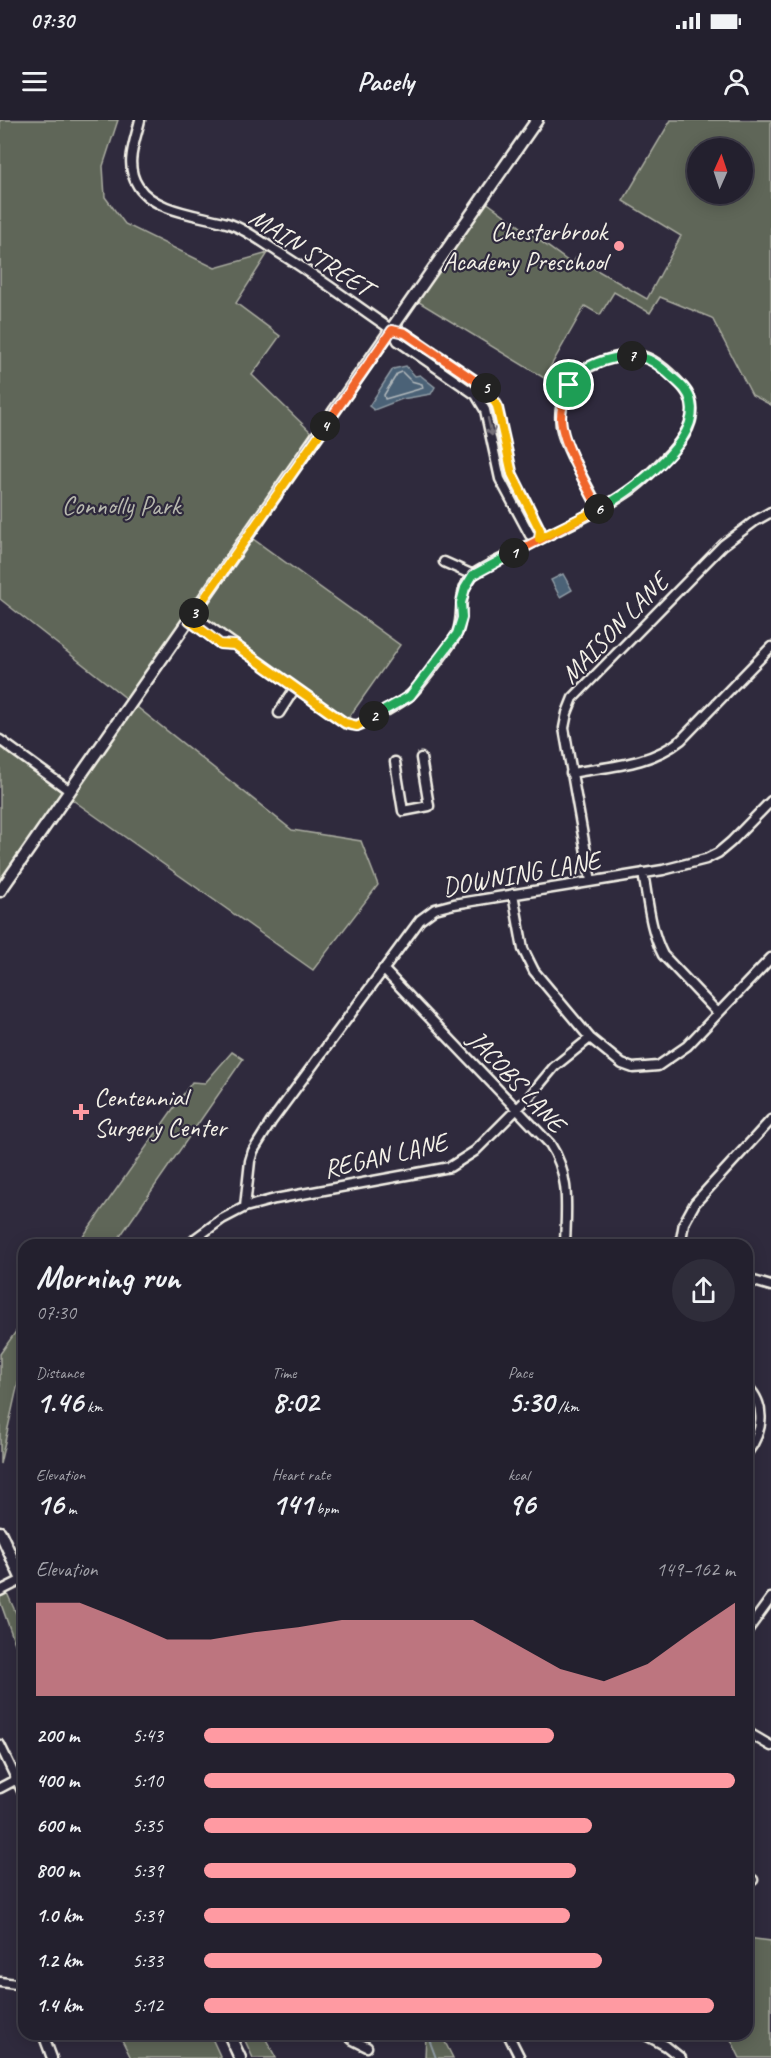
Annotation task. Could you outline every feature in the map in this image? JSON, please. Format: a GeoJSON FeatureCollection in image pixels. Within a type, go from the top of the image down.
{"type":"FeatureCollection","features":[{"type":"Feature","properties":{"kind":"main road"},"geometry":{"type":"LineString","coordinates":[[0,891],[537,120]]}},
{"type":"Feature","properties":{"kind":"main road"},"geometry":{"type":"LineString","coordinates":[[0,1532],[18,1571]]}},
{"type":"Feature","properties":{"kind":"main road"},"geometry":{"type":"LineString","coordinates":[[232,2040],[240,2058]]}},
{"type":"Feature","properties":{"kind":"street","name":"MAIN STREET"},"geometry":{"type":"LineString","coordinates":[[140,120],[130,159],[134,180],[145,195],[162,205],[244,230],[392,330],[405,333],[486,388],[497,406],[512,474],[540,530],[539,539],[530,535],[500,479],[485,410],[476,395],[398,341],[392,330]]}},
{"type":"Feature","properties":{"kind":"street"},"geometry":{"type":"LineString","coordinates":[[191,617],[220,644],[235,645],[345,723],[357,726],[410,696],[457,634],[462,618],[461,603],[465,588],[473,575],[539,539],[599,509],[626,494],[684,438],[692,418],[691,402],[684,388],[659,365],[642,356],[623,356],[597,363],[580,372],[569,385],[562,401],[561,418],[564,435],[599,509]]}},
{"type":"Feature","properties":{"kind":"street","name":"MAISON LANE"},"geometry":{"type":"LineString","coordinates":[[591,881],[564,728],[573,698],[723,545],[771,512]]}},
{"type":"Feature","properties":{"kind":"street"},"geometry":{"type":"LineString","coordinates":[[444,562],[473,575]]}},
{"type":"Feature","properties":{"kind":"street"},"geometry":{"type":"LineString","coordinates":[[572,773],[650,759],[667,751],[681,740],[771,647]]}},
{"type":"Feature","properties":{"kind":"street"},"geometry":{"type":"LineString","coordinates":[[279,713],[295,688]]}},
{"type":"Feature","properties":{"kind":"street"},"geometry":{"type":"LineString","coordinates":[[0,740],[70,791]]}},
{"type":"Feature","properties":{"kind":"street"},"geometry":{"type":"LineString","coordinates":[[395,762],[403,811],[429,806],[421,758]]}},
{"type":"Feature","properties":{"kind":"street","name":"DOWNING LANE"},"geometry":{"type":"LineString","coordinates":[[245,1207],[247,1176],[253,1151],[271,1122],[383,969],[428,912],[454,904],[643,873],[706,859],[718,853],[771,801]]}},
{"type":"Feature","properties":{"kind":"street"},"geometry":{"type":"LineString","coordinates":[[643,873],[657,944],[663,955],[718,1013]]}},
{"type":"Feature","properties":{"kind":"street"},"geometry":{"type":"LineString","coordinates":[[513,894],[519,933],[528,962],[590,1038],[622,1064],[633,1068],[658,1066],[687,1046],[771,958]]}},
{"type":"Feature","properties":{"kind":"street","name":"JACOBS LANE"},"geometry":{"type":"LineString","coordinates":[[383,969],[550,1143],[560,1158],[566,1188],[565,1239]]}},
{"type":"Feature","properties":{"kind":"street","name":"REGAN LANE"},"geometry":{"type":"LineString","coordinates":[[195,1239],[222,1219],[245,1207],[275,1199],[450,1167],[475,1151],[517,1109],[554,1066],[590,1038]]}},
{"type":"Feature","properties":{"kind":"street"},"geometry":{"type":"LineString","coordinates":[[681,1239],[684,1223],[695,1203],[770,1123]]}},
{"type":"Feature","properties":{"kind":"street"},"geometry":{"type":"LineString","coordinates":[[753,1281],[771,1286]]}},
{"type":"Feature","properties":{"kind":"street"},"geometry":{"type":"LineString","coordinates":[[753,1394],[760,1407],[761,1419],[753,1442]]}},
{"type":"Feature","properties":{"kind":"street"},"geometry":{"type":"LineString","coordinates":[[0,1591],[18,1584]]}},
{"type":"Feature","properties":{"kind":"street"},"geometry":{"type":"LineString","coordinates":[[753,1623],[771,1598]]}},
{"type":"Feature","properties":{"kind":"street"},"geometry":{"type":"LineString","coordinates":[[753,1736],[771,1746]]}},
{"type":"Feature","properties":{"kind":"street"},"geometry":{"type":"LineString","coordinates":[[0,1745],[17,1779],[0,1788]]}},
{"type":"Feature","properties":{"kind":"street"},"geometry":{"type":"LineString","coordinates":[[0,1982],[18,1986]]}},
{"type":"Feature","properties":{"kind":"street"},"geometry":{"type":"LineString","coordinates":[[45,2040],[52,2058]]}},
{"type":"Feature","properties":{"kind":"street"},"geometry":{"type":"LineString","coordinates":[[353,2040],[367,2047]]}},
{"type":"Feature","properties":{"kind":"street"},"geometry":{"type":"LineString","coordinates":[[511,2040],[520,2058]]}},
{"type":"Feature","properties":{"kind":"street"},"geometry":{"type":"LineString","coordinates":[[655,2040],[681,2058]]}},
{"type":"Feature","properties":{"kind":"green space","name":"Connolly Park"},"geometry":{"type":"Polygon","coordinates":[[[0,120],[118,120],[103,166],[105,197],[125,224],[215,268],[268,253],[236,303],[280,336],[252,375],[317,438],[249,536],[400,645],[345,723],[193,615],[132,703],[0,599],[0,120]]]}},
{"type":"Feature","properties":{"kind":"green space"},"geometry":{"type":"Polygon","coordinates":[[[671,120],[771,120],[771,405],[752,395],[712,318],[660,297],[650,313],[614,292],[600,315],[585,306],[544,378],[414,299],[482,199],[572,264],[576,258],[647,299],[681,236],[623,201],[671,120]]]}},
{"type":"Feature","properties":{"kind":"green space"},"geometry":{"type":"Polygon","coordinates":[[[132,703],[292,830],[361,841],[378,885],[313,970],[67,796],[132,703]]]}},
{"type":"Feature","properties":{"kind":"green space"},"geometry":{"type":"Polygon","coordinates":[[[0,747],[67,796],[0,891],[0,747]]]}},
{"type":"Feature","properties":{"kind":"green space"},"geometry":{"type":"Polygon","coordinates":[[[232,1052],[243,1059],[118,1239],[81,1239],[192,1082],[205,1083],[232,1052]]]}},
{"type":"Feature","properties":{"kind":"green space"},"geometry":{"type":"Polygon","coordinates":[[[18,1328],[18,1383],[0,1464],[0,1354],[18,1328]]]}},
{"type":"Feature","properties":{"kind":"green space"},"geometry":{"type":"Polygon","coordinates":[[[7,1593],[18,1618],[18,1652],[0,1601],[0,1596],[7,1593]]]}},
{"type":"Feature","properties":{"kind":"green space"},"geometry":{"type":"Polygon","coordinates":[[[753,1939],[771,1941],[771,2058],[740,2058],[731,2040],[753,2040],[753,1939]]]}},
{"type":"Feature","properties":{"kind":"green space"},"geometry":{"type":"Polygon","coordinates":[[[122,2040],[213,2040],[221,2058],[131,2058],[122,2040]]]}},
{"type":"Feature","properties":{"kind":"green space"},"geometry":{"type":"Polygon","coordinates":[[[245,2040],[266,2040],[276,2058],[253,2058],[245,2040]]]}},
{"type":"Feature","properties":{"kind":"green space"},"geometry":{"type":"Polygon","coordinates":[[[426,2040],[444,2040],[453,2058],[425,2058],[426,2040]]]}},
{"type":"Feature","properties":{"kind":"water"},"geometry":{"type":"Polygon","coordinates":[[[406,366],[415,376],[420,375],[435,387],[431,394],[402,399],[374,410],[369,406],[393,369],[406,366]]]}},
{"type":"Feature","properties":{"kind":"water"},"geometry":{"type":"Polygon","coordinates":[[[563,574],[572,590],[560,597],[551,580],[563,574]]]}},
{"type":"Feature","properties":{"kind":"waterway"},"geometry":{"type":"LineString","coordinates":[[429,2040],[436,2058]]}},
{"type":"Feature","properties":{"kind":"place","name":"Chesterbrook Academy Preschool"},"geometry":{"type":"Point","coordinates":[619,246]}},
{"type":"Feature","properties":{"kind":"place","name":"Centennial Surgery Center"},"geometry":{"type":"Point","coordinates":[81,1112]}},
{"type":"Feature","properties":{"kind":"route"},"geometry":{"type":"LineString","coordinates":[[569,385],[562,401],[561,418],[564,435],[599,509],[473,575],[465,588],[461,603],[462,618],[457,634],[410,696],[357,726],[345,723],[235,645],[220,644],[189,620],[392,330],[405,333],[486,388],[497,406],[512,474],[540,530],[539,539],[559,529],[599,509],[603,507],[626,494],[684,438],[692,418],[691,402],[684,388],[659,365],[642,356],[623,356],[597,363],[580,372],[569,385]]}}]}
